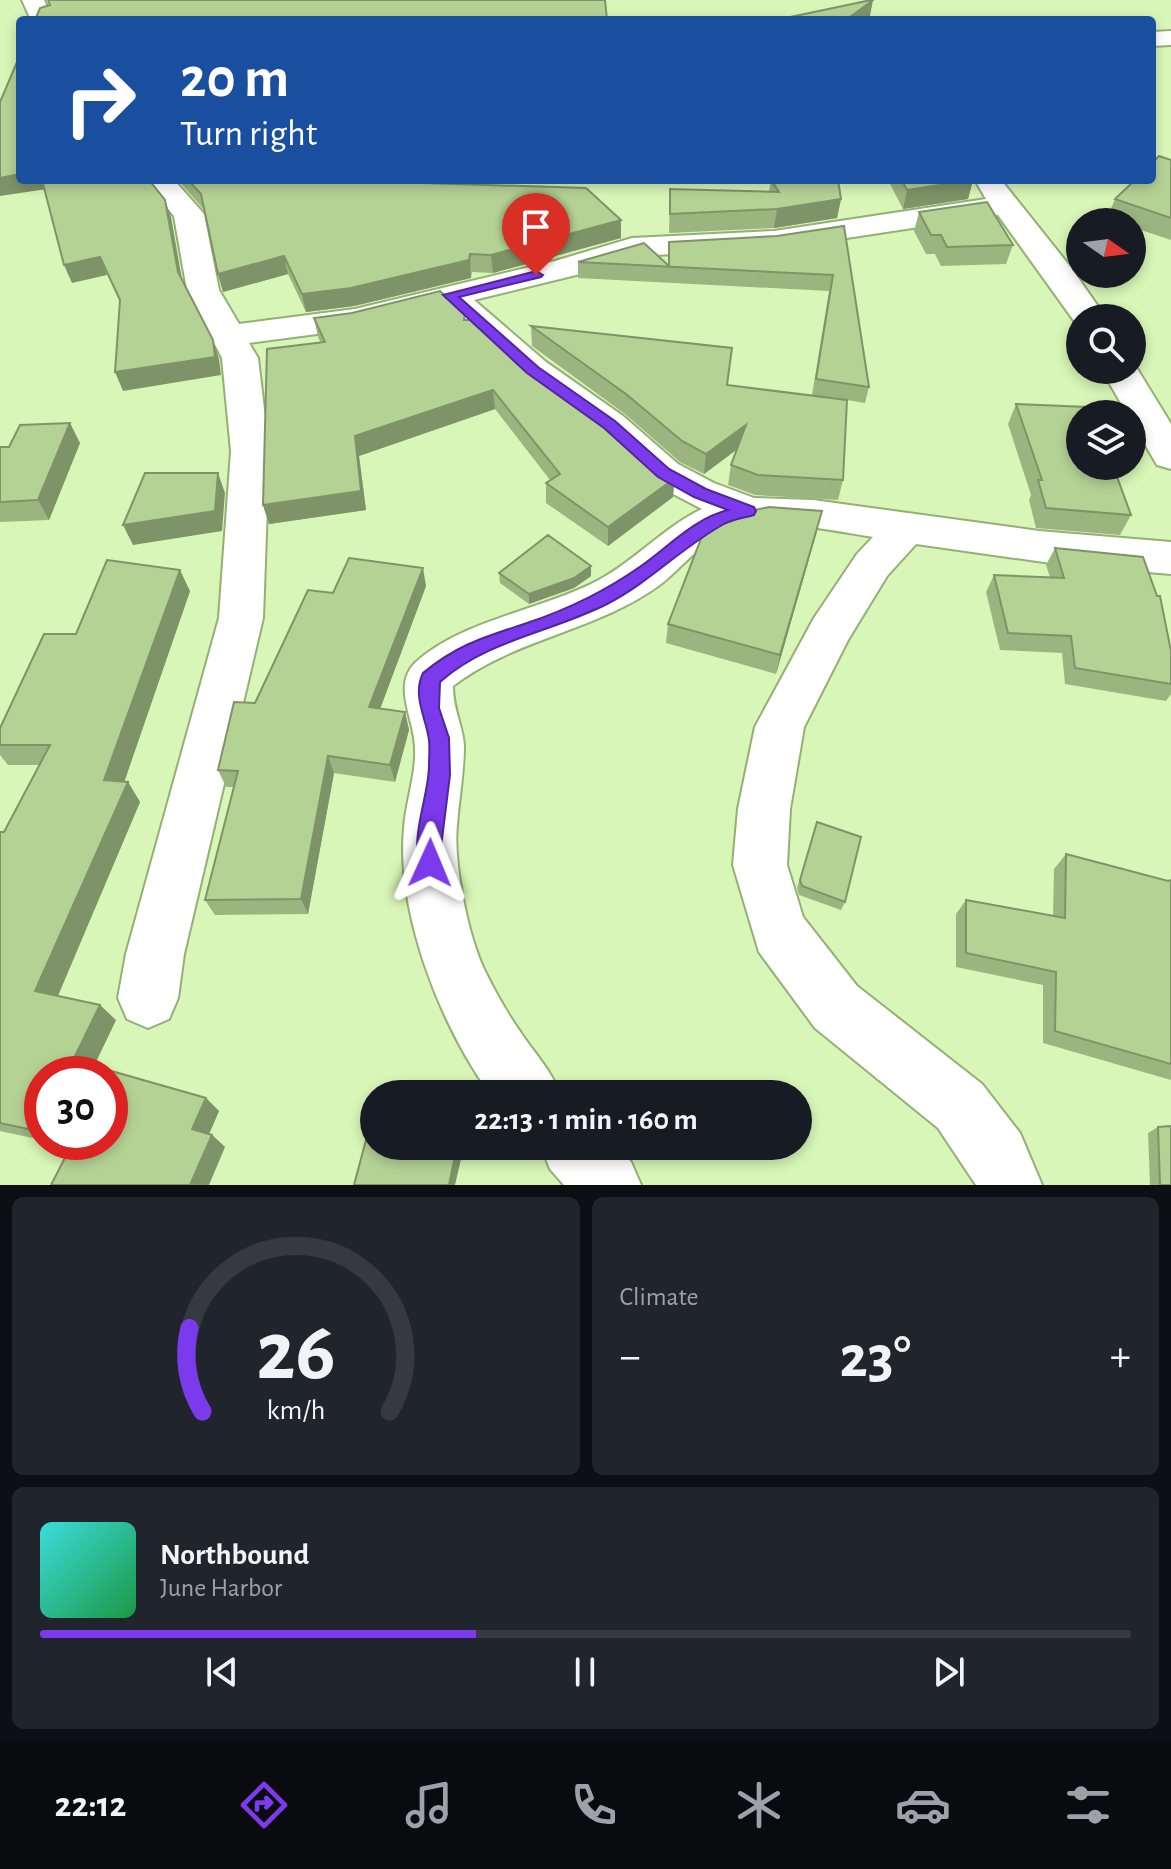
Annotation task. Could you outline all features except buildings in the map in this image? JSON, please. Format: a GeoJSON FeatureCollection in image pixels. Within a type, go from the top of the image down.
{"type":"FeatureCollection","features":[{"type":"Feature","properties":{"kind":"street"},"geometry":{"type":"LineString","coordinates":[[148,998],[155,954],[241,618],[250,451],[240,358],[203,290],[189,214],[162,184]]}},
{"type":"Feature","properties":{"kind":"street"},"geometry":{"type":"LineString","coordinates":[[990,184],[1079,304]]}},
{"type":"Feature","properties":{"kind":"street"},"geometry":{"type":"LineString","coordinates":[[228,336],[355,319],[565,268],[632,247],[774,240],[1007,205]]}},
{"type":"Feature","properties":{"kind":"street"},"geometry":{"type":"LineString","coordinates":[[449,295],[533,370],[610,425],[664,473],[700,493],[748,511]]}},
{"type":"Feature","properties":{"kind":"street"},"geometry":{"type":"LineString","coordinates":[[1128,384],[1171,456]]}},
{"type":"Feature","properties":{"kind":"street"},"geometry":{"type":"LineString","coordinates":[[518,1080],[498,1053],[457,978],[430,863],[430,827],[439,775],[439,738],[429,708],[430,678],[453,659],[484,643],[534,628],[601,599],[647,571],[681,543],[721,517],[748,511],[841,516],[1096,553],[1171,558]]}},
{"type":"Feature","properties":{"kind":"street"},"geometry":{"type":"LineString","coordinates":[[907,528],[872,565],[855,591],[830,631],[780,727],[764,809],[760,865],[779,932],[836,1007],[960,1106],[997,1156],[1009,1185]]}},
{"type":"Feature","properties":{"kind":"street"},"geometry":{"type":"LineString","coordinates":[[586,1160],[608,1185]]}},
{"type":"Feature","properties":{"kind":"route"},"geometry":{"type":"LineString","coordinates":[[430,863],[430,827],[439,775],[439,738],[429,708],[430,678],[453,659],[484,643],[534,628],[601,599],[647,571],[681,543],[721,517],[748,511],[700,493],[664,473],[610,425],[533,370],[449,295],[536,275]]}}]}
